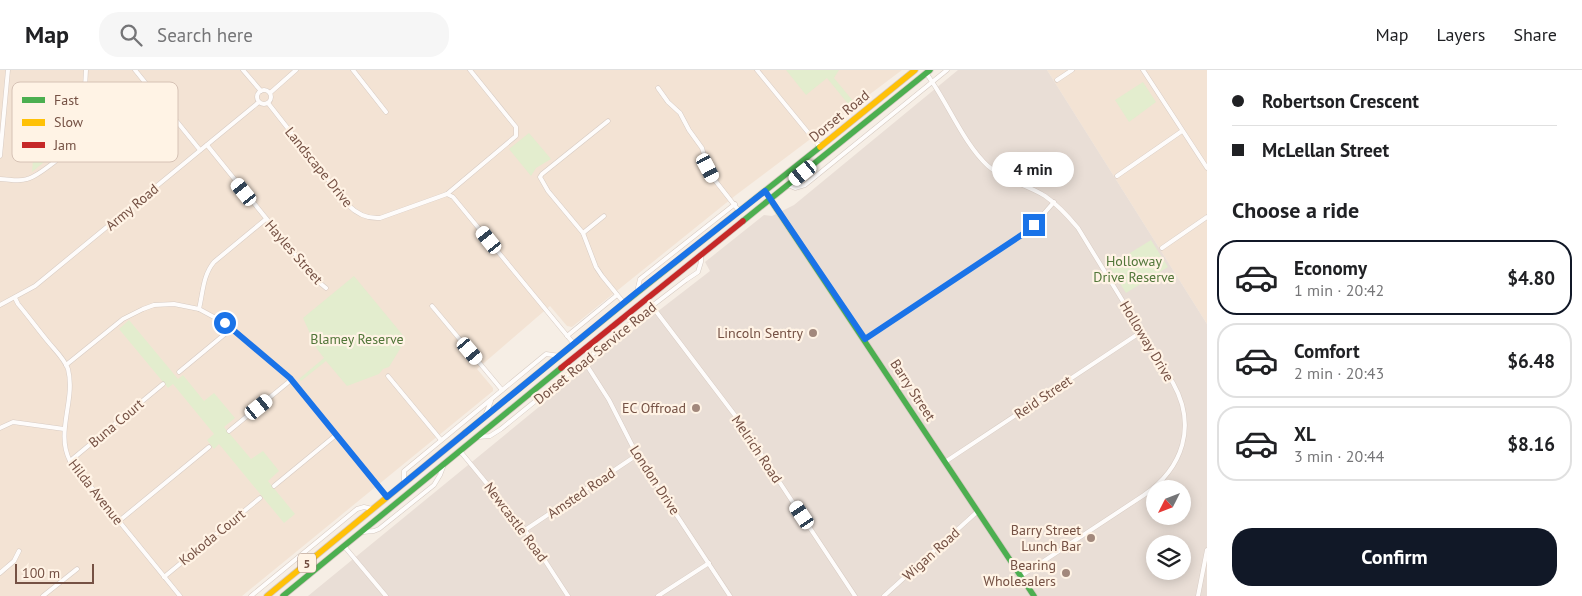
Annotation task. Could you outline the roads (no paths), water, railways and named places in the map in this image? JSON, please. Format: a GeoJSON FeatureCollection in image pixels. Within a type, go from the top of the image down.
{"type":"FeatureCollection","features":[{"type":"Feature","properties":{"kind":"main road","name":"Dorset Road"},"geometry":{"type":"LineString","coordinates":[[267,596],[637,292],[820,148],[914,70]]}},
{"type":"Feature","properties":{"kind":"main road","name":"Dorset Road"},"geometry":{"type":"LineString","coordinates":[[283,596],[580,352],[928,72]]}},
{"type":"Feature","properties":{"kind":"main road","name":"Barry Street"},"geometry":{"type":"LineString","coordinates":[[765,191],[1034,596]]}},
{"type":"Feature","properties":{"kind":"main road"},"geometry":{"type":"LineString","coordinates":[[691,250],[701,255]]}},
{"type":"Feature","properties":{"kind":"main road"},"geometry":{"type":"LineString","coordinates":[[574,344],[580,352]]}},
{"type":"Feature","properties":{"kind":"main road"},"geometry":{"type":"LineString","coordinates":[[387,497],[394,505]]}},
{"type":"Feature","properties":{"kind":"main road"},"geometry":{"type":"LineString","coordinates":[[338,538],[344,546]]}},
{"type":"Feature","properties":{"kind":"main road"},"geometry":{"type":"LineString","coordinates":[[277,588],[289,591]]}},
{"type":"Feature","properties":{"kind":"street"},"geometry":{"type":"LineString","coordinates":[[0,156],[8,70]]}},
{"type":"Feature","properties":{"kind":"street"},"geometry":{"type":"LineString","coordinates":[[135,70],[145,82]]}},
{"type":"Feature","properties":{"kind":"street"},"geometry":{"type":"LineString","coordinates":[[244,70],[261,91]]}},
{"type":"Feature","properties":{"kind":"street"},"geometry":{"type":"LineString","coordinates":[[270,92],[296,70]]}},
{"type":"Feature","properties":{"kind":"street"},"geometry":{"type":"LineString","coordinates":[[353,70],[386,112]]}},
{"type":"Feature","properties":{"kind":"street"},"geometry":{"type":"LineString","coordinates":[[470,70],[516,127],[517,131],[516,136],[448,194],[453,197],[574,344]]}},
{"type":"Feature","properties":{"kind":"street"},"geometry":{"type":"LineString","coordinates":[[757,70],[820,148]]}},
{"type":"Feature","properties":{"kind":"street"},"geometry":{"type":"LineString","coordinates":[[788,185],[795,188],[805,185],[947,70]]}},
{"type":"Feature","properties":{"kind":"street"},"geometry":{"type":"LineString","coordinates":[[1057,80],[1072,70]]}},
{"type":"Feature","properties":{"kind":"street"},"geometry":{"type":"LineString","coordinates":[[1143,70],[1207,168]]}},
{"type":"Feature","properties":{"kind":"street","name":"Holloway Drive"},"geometry":{"type":"LineString","coordinates":[[928,72],[932,82],[983,161],[1006,178],[1054,202],[1078,228],[1173,383],[1180,399],[1185,428],[1179,456],[1172,468],[1156,486],[1021,576]]}},
{"type":"Feature","properties":{"kind":"street"},"geometry":{"type":"LineString","coordinates":[[658,88],[668,102],[680,113],[702,148],[708,168],[714,179],[740,211]]}},
{"type":"Feature","properties":{"kind":"street"},"geometry":{"type":"LineString","coordinates":[[261,91],[270,92]]}},
{"type":"Feature","properties":{"kind":"street"},"geometry":{"type":"LineString","coordinates":[[261,91],[258,96],[259,102],[262,104],[268,103],[271,98],[270,92]]}},
{"type":"Feature","properties":{"kind":"street","name":"Army Road"},"geometry":{"type":"LineString","coordinates":[[0,305],[35,286],[259,102]]}},
{"type":"Feature","properties":{"kind":"street","name":"Landscape Drive"},"geometry":{"type":"LineString","coordinates":[[268,103],[348,205],[362,216],[380,218],[448,194]]}},
{"type":"Feature","properties":{"kind":"street"},"geometry":{"type":"LineString","coordinates":[[608,121],[540,177],[548,191],[584,233],[596,267],[624,303]]}},
{"type":"Feature","properties":{"kind":"street"},"geometry":{"type":"LineString","coordinates":[[178,123],[200,150]]}},
{"type":"Feature","properties":{"kind":"street"},"geometry":{"type":"LineString","coordinates":[[1117,176],[1182,131]]}},
{"type":"Feature","properties":{"kind":"street","name":"Hayles Street"},"geometry":{"type":"LineString","coordinates":[[206,145],[316,280],[326,288]]}},
{"type":"Feature","properties":{"kind":"street"},"geometry":{"type":"LineString","coordinates":[[0,179],[30,179],[53,162]]}},
{"type":"Feature","properties":{"kind":"street"},"geometry":{"type":"LineString","coordinates":[[865,339],[1023,234],[1034,225],[1054,202]]}},
{"type":"Feature","properties":{"kind":"street","name":"Dorset Road Service Road"},"geometry":{"type":"LineString","coordinates":[[637,292],[640,279],[734,204]]}},
{"type":"Feature","properties":{"kind":"street"},"geometry":{"type":"LineString","coordinates":[[584,233],[604,216]]}},
{"type":"Feature","properties":{"kind":"street"},"geometry":{"type":"LineString","coordinates":[[1162,248],[1207,217]]}},
{"type":"Feature","properties":{"kind":"street"},"geometry":{"type":"LineString","coordinates":[[199,309],[209,268],[266,219]]}},
{"type":"Feature","properties":{"kind":"street","name":"Dorset Road Service Road"},"geometry":{"type":"LineString","coordinates":[[476,438],[490,436],[501,429],[652,306],[698,272],[701,255]]}},
{"type":"Feature","properties":{"kind":"street"},"geometry":{"type":"LineString","coordinates":[[567,336],[617,295]]}},
{"type":"Feature","properties":{"kind":"street"},"geometry":{"type":"LineString","coordinates":[[15,298],[66,365],[123,319],[154,305],[174,304],[199,309],[212,315],[292,380],[387,497]]}},
{"type":"Feature","properties":{"kind":"street"},"geometry":{"type":"LineString","coordinates":[[432,306],[502,390]]}},
{"type":"Feature","properties":{"kind":"street","name":"Melrich Road"},"geometry":{"type":"LineString","coordinates":[[652,306],[737,418],[855,596]]}},
{"type":"Feature","properties":{"kind":"street"},"geometry":{"type":"LineString","coordinates":[[179,372],[231,329]]}},
{"type":"Feature","properties":{"kind":"street","name":"Reid Street"},"geometry":{"type":"LineString","coordinates":[[945,462],[1141,332]]}},
{"type":"Feature","properties":{"kind":"street","name":"Dorset Road Service Road"},"geometry":{"type":"LineString","coordinates":[[404,483],[404,471],[546,354],[560,356]]}},
{"type":"Feature","properties":{"kind":"street","name":"London Drive"},"geometry":{"type":"LineString","coordinates":[[584,362],[609,400],[637,455],[730,596]]}},
{"type":"Feature","properties":{"kind":"street","name":"Hilda Avenue"},"geometry":{"type":"LineString","coordinates":[[66,365],[70,382],[64,429],[64,448],[70,461],[180,596]]}},
{"type":"Feature","properties":{"kind":"street"},"geometry":{"type":"LineString","coordinates":[[388,376],[441,440]]}},
{"type":"Feature","properties":{"kind":"street"},"geometry":{"type":"LineString","coordinates":[[229,431],[292,380]]}},
{"type":"Feature","properties":{"kind":"street","name":"Buna Court"},"geometry":{"type":"LineString","coordinates":[[70,461],[163,384]]}},
{"type":"Feature","properties":{"kind":"street","name":"Dorset Road Service Road"},"geometry":{"type":"LineString","coordinates":[[484,418],[492,399]]}},
{"type":"Feature","properties":{"kind":"street"},"geometry":{"type":"LineString","coordinates":[[0,428],[13,422],[64,429]]}},
{"type":"Feature","properties":{"kind":"street"},"geometry":{"type":"LineString","coordinates":[[274,486],[336,436]]}},
{"type":"Feature","properties":{"kind":"street"},"geometry":{"type":"LineString","coordinates":[[119,521],[209,447]]}},
{"type":"Feature","properties":{"kind":"street","name":"Newcastle Road"},"geometry":{"type":"LineString","coordinates":[[460,451],[525,530],[568,596]]}},
{"type":"Feature","properties":{"kind":"street","name":"Amsted Road"},"geometry":{"type":"LineString","coordinates":[[525,530],[637,455]]}},
{"type":"Feature","properties":{"kind":"street"},"geometry":{"type":"LineString","coordinates":[[362,532],[379,530],[434,485],[440,475],[443,464]]}},
{"type":"Feature","properties":{"kind":"street","name":"Kokoda Court"},"geometry":{"type":"LineString","coordinates":[[164,577],[260,498]]}},
{"type":"Feature","properties":{"kind":"street"},"geometry":{"type":"LineString","coordinates":[[251,596],[357,509],[364,507],[373,509]]}},
{"type":"Feature","properties":{"kind":"street","name":"Wigan Road"},"geometry":{"type":"LineString","coordinates":[[884,596],[978,511]]}},
{"type":"Feature","properties":{"kind":"street"},"geometry":{"type":"LineString","coordinates":[[344,546],[386,596]]}},
{"type":"Feature","properties":{"kind":"street"},"geometry":{"type":"LineString","coordinates":[[1198,596],[1207,550]]}},
{"type":"Feature","properties":{"kind":"street"},"geometry":{"type":"LineString","coordinates":[[0,573],[14,561],[19,551]]}},
{"type":"Feature","properties":{"kind":"street"},"geometry":{"type":"LineString","coordinates":[[658,596],[709,563]]}},
{"type":"Feature","properties":{"kind":"street"},"geometry":{"type":"LineString","coordinates":[[44,596],[49,594],[77,569]]}},
{"type":"Feature","properties":{"kind":"place","name":"Lincoln Sentry"},"geometry":{"type":"Point","coordinates":[813,333]}},
{"type":"Feature","properties":{"kind":"place","name":"EC Offroad"},"geometry":{"type":"Point","coordinates":[696,408]}},
{"type":"Feature","properties":{"kind":"place","name":"Barry Street Lunch Bar"},"geometry":{"type":"Point","coordinates":[1091,538]}},
{"type":"Feature","properties":{"kind":"place","name":"Bearing Wholesalers"},"geometry":{"type":"Point","coordinates":[1066,573]}},
{"type":"Feature","properties":{"kind":"park label","name":"Holloway Drive Reserve"},"geometry":{"type":"Point","coordinates":[1134,270]}},
{"type":"Feature","properties":{"kind":"park label","name":"Blamey Reserve"},"geometry":{"type":"Point","coordinates":[357,339]}}]}
